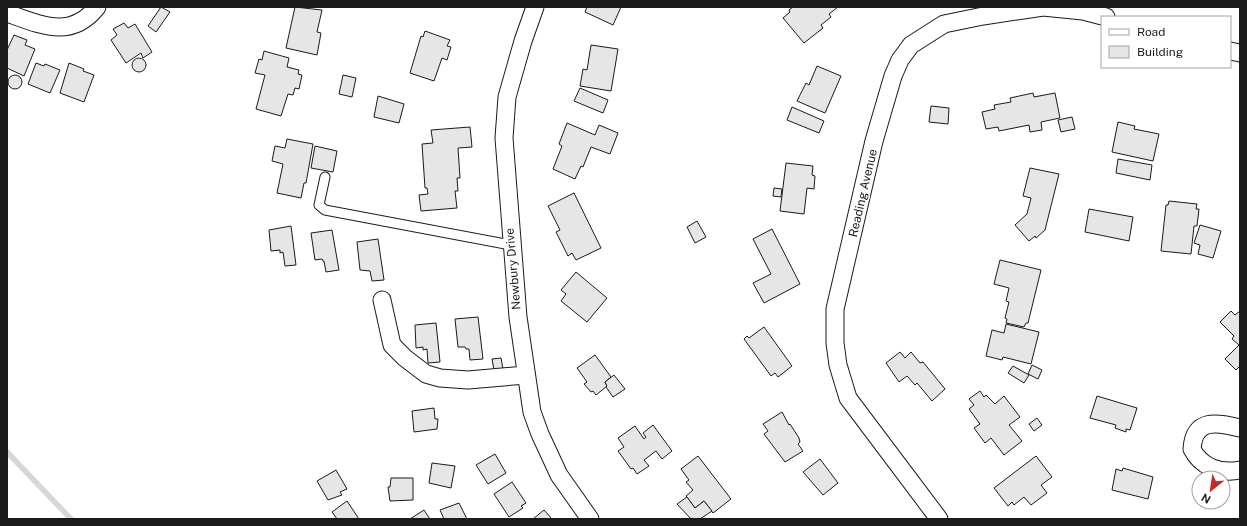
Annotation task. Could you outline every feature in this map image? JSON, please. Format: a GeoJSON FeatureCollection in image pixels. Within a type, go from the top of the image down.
{"type":"FeatureCollection","features":[{"type":"Feature","properties":{"kind":"street"},"geometry":{"type":"LineString","coordinates":[[7,13],[34,22],[67,27],[79,24],[98,7]]}},
{"type":"Feature","properties":{"kind":"street","name":"Newbury Drive"},"geometry":{"type":"LineString","coordinates":[[535,7],[520,48],[507,97],[504,138],[511,245],[518,317],[532,412],[540,434],[559,475],[590,519]]}},
{"type":"Feature","properties":{"kind":"street","name":"Reading Avenue"},"geometry":{"type":"LineString","coordinates":[[939,519],[848,398],[838,365],[835,343],[835,309],[838,295],[860,208],[874,141],[893,76],[900,60],[912,45],[944,24],[983,16],[1043,7],[1083,11],[1102,16]]}},
{"type":"Feature","properties":{"kind":"street"},"geometry":{"type":"LineString","coordinates":[[382,300],[392,345],[405,358],[426,374],[440,378],[468,380],[526,375]]}},
{"type":"Feature","properties":{"kind":"street"},"geometry":{"type":"LineString","coordinates":[[1240,428],[1225,424],[1210,424],[1203,426],[1196,432],[1192,449],[1195,456],[1206,466],[1217,470],[1240,470]]}},
{"type":"Feature","properties":{"kind":"lane"},"geometry":{"type":"LineString","coordinates":[[325,177],[319,204],[325,210],[511,245]]}},
{"type":"Feature","properties":{"kind":"building"},"geometry":{"type":"Polygon","coordinates":[[[161,7],[170,12],[156,32],[148,26],[161,7]]]}},
{"type":"Feature","properties":{"kind":"building"},"geometry":{"type":"Polygon","coordinates":[[[295,7],[322,10],[317,32],[321,33],[317,55],[286,48],[295,7]]]}},
{"type":"Feature","properties":{"kind":"building"},"geometry":{"type":"Polygon","coordinates":[[[587,7],[621,7],[613,25],[585,12],[587,7]]]}},
{"type":"Feature","properties":{"kind":"building"},"geometry":{"type":"Polygon","coordinates":[[[793,7],[838,7],[829,14],[831,17],[821,25],[823,28],[804,43],[783,18],[793,7]]]}},
{"type":"Feature","properties":{"kind":"building"},"geometry":{"type":"Polygon","coordinates":[[[124,23],[128,28],[135,24],[152,52],[143,58],[141,53],[126,63],[111,40],[117,35],[113,29],[124,23]]]}},
{"type":"Feature","properties":{"kind":"building"},"geometry":{"type":"Polygon","coordinates":[[[425,31],[450,40],[447,46],[451,47],[447,60],[442,58],[434,81],[410,73],[421,36],[423,37],[425,31]]]}},
{"type":"Feature","properties":{"kind":"building"},"geometry":{"type":"Polygon","coordinates":[[[14,35],[27,40],[25,45],[35,49],[24,76],[7,68],[7,50],[14,35]]]}},
{"type":"Feature","properties":{"kind":"building"},"geometry":{"type":"Polygon","coordinates":[[[591,45],[618,49],[611,91],[580,86],[583,69],[587,70],[591,45]]]}},
{"type":"Feature","properties":{"kind":"building"},"geometry":{"type":"Polygon","coordinates":[[[264,51],[289,58],[287,67],[299,70],[298,74],[302,75],[299,89],[295,88],[293,95],[288,94],[281,116],[256,109],[265,75],[255,73],[259,59],[262,60],[264,51]]]}},
{"type":"Feature","properties":{"kind":"building"},"geometry":{"type":"Polygon","coordinates":[[[139,58],[144,60],[146,65],[144,70],[139,72],[134,70],[132,65],[134,60],[139,58]]]}},
{"type":"Feature","properties":{"kind":"building"},"geometry":{"type":"Polygon","coordinates":[[[36,63],[44,66],[45,64],[60,70],[50,93],[28,84],[36,63]]]}},
{"type":"Feature","properties":{"kind":"building"},"geometry":{"type":"Polygon","coordinates":[[[69,63],[94,75],[84,102],[60,93],[69,63]]]}},
{"type":"Feature","properties":{"kind":"building"},"geometry":{"type":"Polygon","coordinates":[[[817,66],[841,76],[825,113],[797,101],[806,83],[809,85],[817,66]]]}},
{"type":"Feature","properties":{"kind":"building"},"geometry":{"type":"Polygon","coordinates":[[[15,75],[20,77],[22,82],[20,87],[15,89],[10,87],[8,82],[10,77],[15,75]]]}},
{"type":"Feature","properties":{"kind":"building"},"geometry":{"type":"Polygon","coordinates":[[[343,75],[356,78],[352,97],[339,94],[343,75]]]}},
{"type":"Feature","properties":{"kind":"building"},"geometry":{"type":"Polygon","coordinates":[[[580,88],[608,100],[603,113],[574,101],[580,88]]]}},
{"type":"Feature","properties":{"kind":"building"},"geometry":{"type":"Polygon","coordinates":[[[1033,93],[1034,97],[1055,93],[1060,118],[1041,122],[1042,130],[1030,132],[1029,125],[999,131],[998,127],[986,129],[982,112],[995,109],[994,105],[1011,102],[1010,98],[1033,93]]]}},
{"type":"Feature","properties":{"kind":"building"},"geometry":{"type":"Polygon","coordinates":[[[378,96],[404,104],[399,123],[374,117],[378,96]]]}},
{"type":"Feature","properties":{"kind":"building"},"geometry":{"type":"Polygon","coordinates":[[[931,106],[949,108],[948,124],[929,122],[931,106]]]}},
{"type":"Feature","properties":{"kind":"building"},"geometry":{"type":"Polygon","coordinates":[[[792,107],[824,121],[819,133],[787,120],[792,107]]]}},
{"type":"Feature","properties":{"kind":"building"},"geometry":{"type":"Polygon","coordinates":[[[1072,117],[1075,129],[1061,132],[1058,120],[1072,117]]]}},
{"type":"Feature","properties":{"kind":"building"},"geometry":{"type":"Polygon","coordinates":[[[1118,122],[1135,126],[1134,129],[1159,134],[1153,161],[1112,152],[1118,122]]]}},
{"type":"Feature","properties":{"kind":"building"},"geometry":{"type":"Polygon","coordinates":[[[567,123],[595,135],[599,125],[618,133],[610,154],[591,147],[583,167],[581,166],[575,179],[553,169],[562,146],[559,144],[567,123]]]}},
{"type":"Feature","properties":{"kind":"building"},"geometry":{"type":"Polygon","coordinates":[[[470,127],[472,147],[458,148],[460,178],[457,178],[458,191],[455,191],[457,208],[421,211],[419,195],[428,194],[427,188],[425,188],[422,144],[433,143],[431,130],[470,127]]]}},
{"type":"Feature","properties":{"kind":"building"},"geometry":{"type":"Polygon","coordinates":[[[287,139],[313,144],[306,183],[304,183],[301,198],[277,193],[283,164],[272,161],[275,146],[285,148],[287,139]]]}},
{"type":"Feature","properties":{"kind":"building"},"geometry":{"type":"Polygon","coordinates":[[[315,146],[337,151],[333,172],[311,168],[315,146]]]}},
{"type":"Feature","properties":{"kind":"building"},"geometry":{"type":"Polygon","coordinates":[[[1118,159],[1152,165],[1150,180],[1116,173],[1118,159]]]}},
{"type":"Feature","properties":{"kind":"building"},"geometry":{"type":"Polygon","coordinates":[[[786,163],[813,166],[812,175],[815,176],[814,189],[807,188],[804,214],[780,211],[786,163]]]}},
{"type":"Feature","properties":{"kind":"building"},"geometry":{"type":"Polygon","coordinates":[[[1030,168],[1059,174],[1045,230],[1036,238],[1035,236],[1029,241],[1015,225],[1027,214],[1031,198],[1023,196],[1030,168]]]}},
{"type":"Feature","properties":{"kind":"building"},"geometry":{"type":"Polygon","coordinates":[[[774,188],[782,189],[781,197],[773,196],[774,188]]]}},
{"type":"Feature","properties":{"kind":"building"},"geometry":{"type":"Polygon","coordinates":[[[574,193],[601,248],[576,260],[572,253],[568,256],[556,232],[560,230],[548,206],[574,193]]]}},
{"type":"Feature","properties":{"kind":"building"},"geometry":{"type":"Polygon","coordinates":[[[1169,201],[1197,204],[1196,209],[1199,209],[1197,226],[1194,226],[1191,254],[1161,251],[1166,205],[1168,205],[1169,201]]]}},
{"type":"Feature","properties":{"kind":"building"},"geometry":{"type":"Polygon","coordinates":[[[1089,209],[1133,217],[1129,241],[1085,232],[1089,209]]]}},
{"type":"Feature","properties":{"kind":"building"},"geometry":{"type":"Polygon","coordinates":[[[697,221],[706,237],[695,243],[687,227],[697,221]]]}},
{"type":"Feature","properties":{"kind":"building"},"geometry":{"type":"Polygon","coordinates":[[[1200,225],[1221,231],[1213,258],[1198,254],[1200,245],[1194,243],[1200,225]]]}},
{"type":"Feature","properties":{"kind":"building"},"geometry":{"type":"Polygon","coordinates":[[[291,226],[296,265],[285,266],[283,252],[280,253],[280,250],[271,251],[269,230],[291,226]]]}},
{"type":"Feature","properties":{"kind":"building"},"geometry":{"type":"Polygon","coordinates":[[[772,229],[800,284],[764,303],[753,283],[771,274],[753,239],[772,229]]]}},
{"type":"Feature","properties":{"kind":"building"},"geometry":{"type":"Polygon","coordinates":[[[332,230],[339,270],[326,272],[324,261],[322,259],[315,260],[311,233],[332,230]]]}},
{"type":"Feature","properties":{"kind":"building"},"geometry":{"type":"Polygon","coordinates":[[[378,239],[384,280],[372,281],[370,271],[360,270],[357,242],[378,239]]]}},
{"type":"Feature","properties":{"kind":"building"},"geometry":{"type":"Polygon","coordinates":[[[1000,260],[1041,270],[1028,323],[1026,323],[1024,327],[1006,323],[1007,319],[1005,318],[1009,302],[1006,301],[1009,288],[994,284],[1000,260]]]}},
{"type":"Feature","properties":{"kind":"building"},"geometry":{"type":"Polygon","coordinates":[[[576,272],[607,298],[587,322],[561,301],[566,294],[561,290],[576,272]]]}},
{"type":"Feature","properties":{"kind":"building"},"geometry":{"type":"Polygon","coordinates":[[[1231,311],[1235,315],[1240,311],[1240,366],[1236,370],[1225,359],[1239,345],[1232,339],[1234,336],[1220,322],[1231,311]]]}},
{"type":"Feature","properties":{"kind":"building"},"geometry":{"type":"Polygon","coordinates":[[[478,317],[483,359],[470,360],[469,349],[466,349],[465,347],[458,347],[455,319],[478,317]]]}},
{"type":"Feature","properties":{"kind":"building"},"geometry":{"type":"Polygon","coordinates":[[[436,323],[440,362],[428,363],[427,349],[423,350],[423,347],[416,348],[415,325],[436,323]]]}},
{"type":"Feature","properties":{"kind":"building"},"geometry":{"type":"Polygon","coordinates":[[[1006,324],[1039,332],[1031,364],[1003,357],[1002,360],[986,356],[992,330],[1004,333],[1006,324]]]}},
{"type":"Feature","properties":{"kind":"building"},"geometry":{"type":"Polygon","coordinates":[[[764,327],[792,366],[778,377],[775,373],[771,376],[744,339],[747,336],[749,338],[764,327]]]}},
{"type":"Feature","properties":{"kind":"building"},"geometry":{"type":"Polygon","coordinates":[[[900,352],[905,358],[911,352],[920,363],[923,362],[945,389],[932,401],[917,383],[915,385],[907,376],[899,382],[886,363],[900,352]]]}},
{"type":"Feature","properties":{"kind":"building"},"geometry":{"type":"Polygon","coordinates":[[[595,355],[611,377],[605,382],[607,386],[596,395],[584,384],[587,382],[577,368],[595,355]]]}},
{"type":"Feature","properties":{"kind":"building"},"geometry":{"type":"Polygon","coordinates":[[[501,358],[503,369],[494,370],[492,359],[501,358]]]}},
{"type":"Feature","properties":{"kind":"building"},"geometry":{"type":"Polygon","coordinates":[[[1032,365],[1042,370],[1038,379],[1028,374],[1032,365]]]}},
{"type":"Feature","properties":{"kind":"building"},"geometry":{"type":"Polygon","coordinates":[[[1013,366],[1029,375],[1024,383],[1008,373],[1013,366]]]}},
{"type":"Feature","properties":{"kind":"building"},"geometry":{"type":"Polygon","coordinates":[[[614,375],[625,389],[613,397],[606,387],[605,382],[614,375]]]}},
{"type":"Feature","properties":{"kind":"building"},"geometry":{"type":"Polygon","coordinates":[[[980,391],[984,397],[986,395],[995,404],[1004,396],[1020,417],[1009,425],[1022,441],[1004,455],[991,438],[985,443],[974,428],[980,424],[969,409],[974,405],[969,399],[980,391]]]}},
{"type":"Feature","properties":{"kind":"building"},"geometry":{"type":"Polygon","coordinates":[[[1097,396],[1137,408],[1130,430],[1126,429],[1126,432],[1115,428],[1116,425],[1090,418],[1097,396]]]}},
{"type":"Feature","properties":{"kind":"building"},"geometry":{"type":"Polygon","coordinates":[[[434,408],[435,419],[438,419],[437,429],[414,432],[412,411],[434,408]]]}},
{"type":"Feature","properties":{"kind":"building"},"geometry":{"type":"Polygon","coordinates":[[[782,412],[789,425],[790,424],[799,438],[800,442],[798,444],[803,451],[785,462],[764,434],[768,431],[763,424],[782,412]]]}},
{"type":"Feature","properties":{"kind":"building"},"geometry":{"type":"Polygon","coordinates":[[[1037,418],[1042,425],[1034,431],[1029,424],[1037,418]]]}},
{"type":"Feature","properties":{"kind":"building"},"geometry":{"type":"Polygon","coordinates":[[[653,425],[672,451],[662,459],[656,451],[644,460],[649,466],[637,474],[633,468],[631,469],[618,451],[624,447],[618,438],[635,426],[644,439],[646,437],[643,433],[653,425]]]}},
{"type":"Feature","properties":{"kind":"building"},"geometry":{"type":"Polygon","coordinates":[[[495,454],[506,473],[488,484],[476,465],[495,454]]]}},
{"type":"Feature","properties":{"kind":"building"},"geometry":{"type":"Polygon","coordinates":[[[698,456],[731,499],[713,513],[704,501],[695,508],[686,496],[693,490],[686,482],[689,480],[681,469],[698,456]]]}},
{"type":"Feature","properties":{"kind":"building"},"geometry":{"type":"Polygon","coordinates":[[[1036,456],[1052,477],[1041,485],[1047,493],[1031,505],[1024,497],[1014,505],[1012,502],[1008,506],[994,488],[1036,456]]]}},
{"type":"Feature","properties":{"kind":"building"},"geometry":{"type":"Polygon","coordinates":[[[820,459],[838,483],[823,495],[803,472],[820,459]]]}},
{"type":"Feature","properties":{"kind":"building"},"geometry":{"type":"Polygon","coordinates":[[[432,463],[455,466],[451,488],[429,483],[432,463]]]}},
{"type":"Feature","properties":{"kind":"building"},"geometry":{"type":"Polygon","coordinates":[[[1123,468],[1153,477],[1148,499],[1112,490],[1116,469],[1122,471],[1123,468]]]}},
{"type":"Feature","properties":{"kind":"building"},"geometry":{"type":"Polygon","coordinates":[[[336,470],[347,489],[340,492],[342,495],[328,500],[317,481],[336,470]]]}},
{"type":"Feature","properties":{"kind":"building"},"geometry":{"type":"Polygon","coordinates":[[[391,478],[413,478],[413,500],[390,501],[388,487],[390,487],[391,478]]]}},
{"type":"Feature","properties":{"kind":"building"},"geometry":{"type":"Polygon","coordinates":[[[512,482],[526,503],[521,506],[523,508],[509,517],[494,494],[512,482]]]}},
{"type":"Feature","properties":{"kind":"building"},"geometry":{"type":"Polygon","coordinates":[[[687,497],[695,508],[704,501],[712,511],[700,519],[691,519],[677,504],[687,497]]]}},
{"type":"Feature","properties":{"kind":"building"},"geometry":{"type":"Polygon","coordinates":[[[347,501],[359,519],[337,519],[332,512],[347,501]]]}},
{"type":"Feature","properties":{"kind":"building"},"geometry":{"type":"Polygon","coordinates":[[[459,503],[467,519],[444,519],[440,510],[459,503]]]}},
{"type":"Feature","properties":{"kind":"building"},"geometry":{"type":"Polygon","coordinates":[[[424,510],[430,519],[410,519],[424,510]]]}},
{"type":"Feature","properties":{"kind":"building"},"geometry":{"type":"Polygon","coordinates":[[[544,510],[552,519],[533,519],[544,510]]]}},
{"type":"Feature","properties":{"kind":"waterway"},"geometry":{"type":"LineString","coordinates":[[7,452],[71,519]]}}]}
